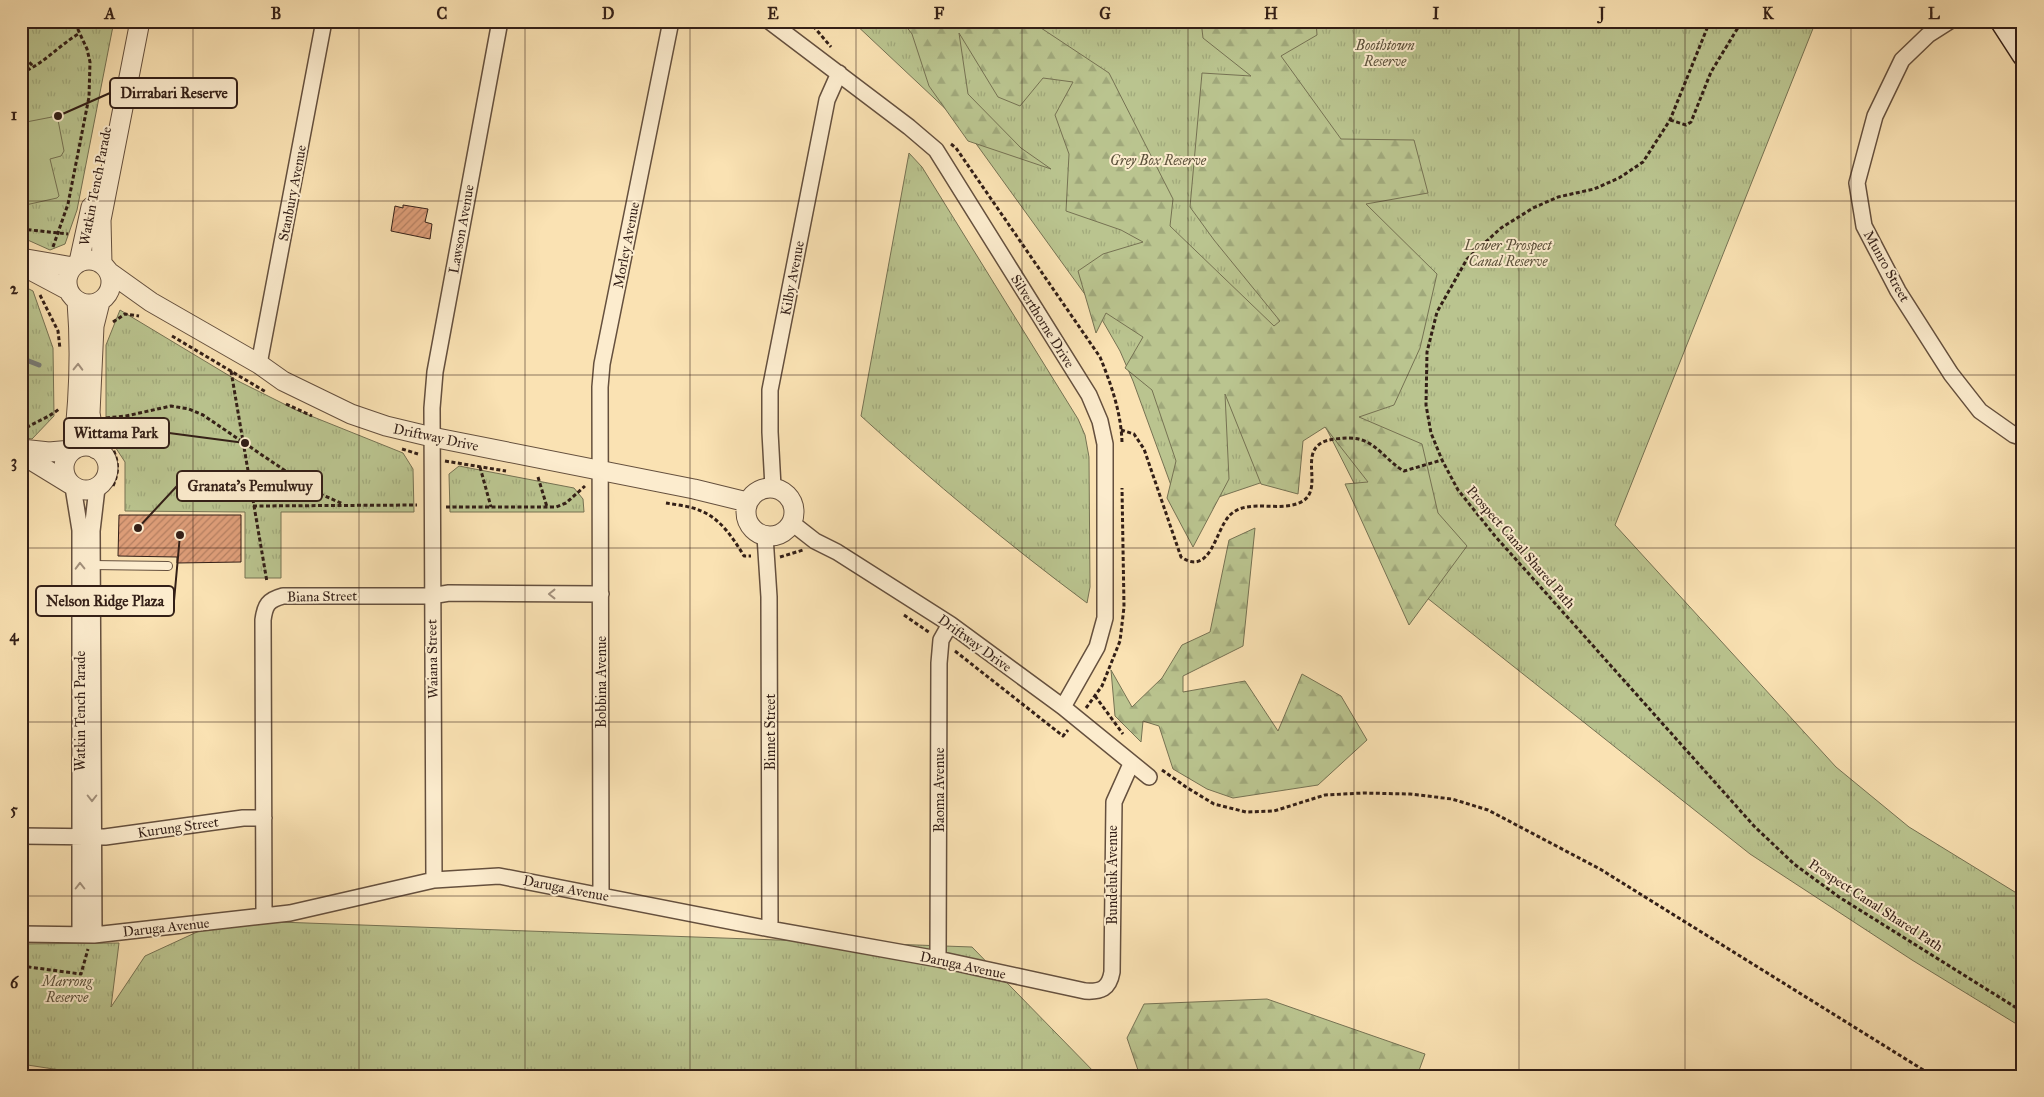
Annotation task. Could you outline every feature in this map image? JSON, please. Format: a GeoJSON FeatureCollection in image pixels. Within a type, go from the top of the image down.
{"type":"FeatureCollection","features":[{"type":"Feature","properties":{"kind":"main road"},"geometry":{"type":"LineString","coordinates":[[2001,21],[2023,56]]}},
{"type":"Feature","properties":{"kind":"street","name":"Watkin Tench Parade"},"geometry":{"type":"LineString","coordinates":[[76,264],[127,21]]}},
{"type":"Feature","properties":{"kind":"street","name":"Watkin Tench Parade"},"geometry":{"type":"LineString","coordinates":[[105,268],[100,235],[101,220],[140,21]]}},
{"type":"Feature","properties":{"kind":"street","name":"Stanbury Avenue"},"geometry":{"type":"LineString","coordinates":[[259,364],[324,21]]}},
{"type":"Feature","properties":{"kind":"street","name":"Lawson Avenue"},"geometry":{"type":"LineString","coordinates":[[432,438],[435,372],[500,21]]}},
{"type":"Feature","properties":{"kind":"street","name":"Morley Avenue"},"geometry":{"type":"LineString","coordinates":[[600,470],[600,387],[602,364],[671,21]]}},
{"type":"Feature","properties":{"kind":"street","name":"Silverthorne Drive"},"geometry":{"type":"LineString","coordinates":[[769,21],[909,127],[936,150],[1089,395],[1100,421],[1105,444],[1105,618],[1097,646],[1063,707]]}},
{"type":"Feature","properties":{"kind":"street","name":"Munro Street"},"geometry":{"type":"LineString","coordinates":[[1950,21],[1928,35],[1902,60],[1875,116],[1857,183],[1864,226],[1898,291],[1951,374],[1980,411],[2023,438]]}},
{"type":"Feature","properties":{"kind":"street","name":"Kilby Avenue"},"geometry":{"type":"LineString","coordinates":[[773,487],[770,390],[827,100],[839,73]]}},
{"type":"Feature","properties":{"kind":"street"},"geometry":{"type":"LineString","coordinates":[[21,258],[76,264],[91,260],[105,268],[111,280],[94,326],[90,413],[96,449]]}},
{"type":"Feature","properties":{"kind":"street"},"geometry":{"type":"LineString","coordinates":[[72,485],[64,473],[63,467],[65,460],[73,450],[78,413],[79,328],[67,278],[76,264]]}},
{"type":"Feature","properties":{"kind":"street"},"geometry":{"type":"LineString","coordinates":[[21,265],[88,304],[104,298]]}},
{"type":"Feature","properties":{"kind":"street","name":"Driftway Drive"},"geometry":{"type":"LineString","coordinates":[[105,268],[150,302],[259,364],[283,381],[351,414],[386,426],[432,438],[694,489],[747,502]]}},
{"type":"Feature","properties":{"kind":"street","name":"Driftway Drive"},"geometry":{"type":"LineString","coordinates":[[104,298],[150,302]]}},
{"type":"Feature","properties":{"kind":"street","name":"Waiana Street"},"geometry":{"type":"LineString","coordinates":[[432,438],[431,596],[434,880]]}},
{"type":"Feature","properties":{"kind":"street"},"geometry":{"type":"LineString","coordinates":[[21,449],[49,452],[73,450],[84,446],[96,449],[108,464],[106,478],[97,488],[85,491],[21,454]]}},
{"type":"Feature","properties":{"kind":"street","name":"Bobbina Avenue"},"geometry":{"type":"LineString","coordinates":[[600,470],[601,895]]}},
{"type":"Feature","properties":{"kind":"street","name":"Watkin Tench Parade"},"geometry":{"type":"LineString","coordinates":[[72,485],[80,530],[87,935]]}},
{"type":"Feature","properties":{"kind":"street"},"geometry":{"type":"LineString","coordinates":[[773,487],[781,490],[792,500],[794,508],[792,523],[785,531],[776,536],[765,536],[757,533],[747,520],[747,502],[753,494],[762,488],[773,487]]}},
{"type":"Feature","properties":{"kind":"street","name":"Watkin Tench Parade"},"geometry":{"type":"LineString","coordinates":[[86,837],[92,530],[97,488]]}},
{"type":"Feature","properties":{"kind":"street","name":"Driftway Drive"},"geometry":{"type":"LineString","coordinates":[[792,523],[815,541],[837,552],[950,624],[1063,707],[1131,764],[1153,772]]}},
{"type":"Feature","properties":{"kind":"street","name":"Binnet Street"},"geometry":{"type":"LineString","coordinates":[[765,536],[769,597],[770,929]]}},
{"type":"Feature","properties":{"kind":"street","name":"Biana Street"},"geometry":{"type":"LineString","coordinates":[[264,916],[263,620],[265,605],[272,599],[283,596],[431,596],[449,593],[601,594]]}},
{"type":"Feature","properties":{"kind":"street","name":"Baoma Avenue"},"geometry":{"type":"LineString","coordinates":[[938,959],[939,663],[940,640],[950,624]]}},
{"type":"Feature","properties":{"kind":"street","name":"Bundeluk Avenue"},"geometry":{"type":"LineString","coordinates":[[1105,988],[1110,981],[1112,972],[1114,802],[1131,764]]}},
{"type":"Feature","properties":{"kind":"street","name":"Kurung Street"},"geometry":{"type":"LineString","coordinates":[[21,836],[109,837],[243,818],[264,818]]}},
{"type":"Feature","properties":{"kind":"street","name":"Daruga Avenue"},"geometry":{"type":"LineString","coordinates":[[21,934],[87,935],[290,913],[434,880],[499,876],[770,929],[938,959],[1085,991],[1098,992],[1105,988]]}},
{"type":"Feature","properties":{"kind":"lane"},"geometry":{"type":"LineString","coordinates":[[92,565],[168,566]]}},
{"type":"Feature","properties":{"kind":"path"},"geometry":{"type":"LineString","coordinates":[[52,256],[53,247],[68,204],[89,97],[90,62],[80,32],[74,21]]}},
{"type":"Feature","properties":{"kind":"path","name":"Prospect Canal Shared Path"},"geometry":{"type":"LineString","coordinates":[[1710,21],[1670,120],[1643,162],[1619,178],[1594,189],[1558,197],[1533,208],[1501,228],[1467,259],[1437,312],[1426,352],[1426,405],[1431,433],[1442,460],[1458,490],[1495,536],[1754,826],[1794,864],[1838,898],[2023,1012]]}},
{"type":"Feature","properties":{"kind":"path"},"geometry":{"type":"LineString","coordinates":[[1670,120],[1686,125],[1691,122],[1711,72],[1742,21]]}},
{"type":"Feature","properties":{"kind":"path"},"geometry":{"type":"LineString","coordinates":[[21,73],[50,57],[65,41],[80,32]]}},
{"type":"Feature","properties":{"kind":"path"},"geometry":{"type":"LineString","coordinates":[[21,45],[27,60],[34,67]]}},
{"type":"Feature","properties":{"kind":"path"},"geometry":{"type":"LineString","coordinates":[[21,229],[74,235]]}},
{"type":"Feature","properties":{"kind":"path"},"geometry":{"type":"LineString","coordinates":[[36,289],[58,331],[61,355]]}},
{"type":"Feature","properties":{"kind":"path"},"geometry":{"type":"LineString","coordinates":[[231,372],[267,582]]}},
{"type":"Feature","properties":{"kind":"path"},"geometry":{"type":"LineString","coordinates":[[21,431],[30,424],[51,416],[60,408],[62,402]]}},
{"type":"Feature","properties":{"kind":"path"},"geometry":{"type":"LineString","coordinates":[[100,419],[126,416],[171,406],[189,409],[203,414],[318,493],[346,506]]}},
{"type":"Feature","properties":{"kind":"path"},"geometry":{"type":"LineString","coordinates":[[1121,430],[1134,434],[1144,449],[1181,557],[1189,562],[1197,562],[1206,557],[1229,516],[1238,509],[1288,506],[1302,502],[1309,496],[1312,491],[1311,462],[1314,450],[1326,440],[1351,438],[1362,440],[1373,445],[1393,465],[1404,471],[1442,460]]}},
{"type":"Feature","properties":{"kind":"path"},"geometry":{"type":"LineString","coordinates":[[480,466],[491,507]]}},
{"type":"Feature","properties":{"kind":"path"},"geometry":{"type":"LineString","coordinates":[[538,477],[547,507]]}},
{"type":"Feature","properties":{"kind":"path"},"geometry":{"type":"LineString","coordinates":[[253,506],[431,505],[445,507],[556,507],[566,503],[586,485]]}},
{"type":"Feature","properties":{"kind":"path"},"geometry":{"type":"LineString","coordinates":[[1095,696],[1125,737]]}},
{"type":"Feature","properties":{"kind":"path"},"geometry":{"type":"LineString","coordinates":[[1153,772],[1186,787],[1214,804],[1246,812],[1274,812],[1325,795],[1363,793],[1410,794],[1452,799],[1488,810],[1600,869],[1933,1076]]}},
{"type":"Feature","properties":{"kind":"path"},"geometry":{"type":"LineString","coordinates":[[21,966],[82,974],[88,950]]}},
{"type":"Feature","properties":{"kind":"green space"},"geometry":{"type":"Polygon","coordinates":[[[21,21],[114,21],[77,210],[65,244],[50,250],[21,237],[21,21]]]}},
{"type":"Feature","properties":{"kind":"green space","name":"Lower Prospect Canal Reserve"},"geometry":{"type":"Polygon","coordinates":[[[852,21],[1816,21],[1615,525],[1836,767],[1909,827],[2023,897],[2023,1028],[1912,960],[1750,854],[1402,578],[1320,416],[1269,480],[1180,510],[1133,381],[1120,351],[1097,311],[977,145],[951,114],[852,21]]]}},
{"type":"Feature","properties":{"kind":"green space","name":"Grey Box Reserve"},"geometry":{"type":"Polygon","coordinates":[[[902,21],[1037,21],[1038,26],[1109,73],[1173,199],[1170,226],[1274,326],[1280,321],[1214,240],[1190,207],[1202,73],[1251,76],[1203,38],[1201,21],[1316,21],[1317,35],[1281,56],[1341,139],[1414,140],[1428,193],[1366,204],[1437,274],[1420,348],[1394,405],[1359,417],[1422,444],[1438,513],[1467,546],[1409,625],[1345,484],[1368,482],[1325,427],[1303,441],[1298,494],[1261,484],[1225,394],[1229,479],[1193,547],[1167,498],[1176,461],[1152,390],[1125,368],[1143,337],[1106,313],[1096,333],[1078,271],[1103,254],[1143,242],[1121,230],[1066,211],[1069,154],[1055,115],[1073,82],[1043,78],[1020,106],[998,97],[959,33],[968,94],[1021,148],[1051,169],[968,141],[929,86],[912,34],[902,21]]]}},
{"type":"Feature","properties":{"kind":"green space"},"geometry":{"type":"Polygon","coordinates":[[[52,117],[58,120],[64,151],[61,156],[50,159],[59,196],[21,206],[21,123],[52,117]]]}},
{"type":"Feature","properties":{"kind":"green space"},"geometry":{"type":"Polygon","coordinates":[[[909,153],[922,167],[1078,419],[1085,435],[1089,457],[1090,587],[1087,603],[972,513],[861,416],[909,153]]]}},
{"type":"Feature","properties":{"kind":"green space"},"geometry":{"type":"Polygon","coordinates":[[[21,285],[33,291],[53,348],[54,416],[32,439],[21,437],[21,285]]]}},
{"type":"Feature","properties":{"kind":"green space"},"geometry":{"type":"Polygon","coordinates":[[[120,310],[238,381],[296,410],[403,453],[413,469],[414,512],[281,512],[281,578],[245,578],[245,512],[125,511],[125,462],[106,433],[106,345],[120,310]]]}},
{"type":"Feature","properties":{"kind":"green space"},"geometry":{"type":"Polygon","coordinates":[[[459,466],[574,488],[583,499],[584,512],[450,512],[449,474],[459,466]]]}},
{"type":"Feature","properties":{"kind":"green space"},"geometry":{"type":"Polygon","coordinates":[[[1255,528],[1243,646],[1183,676],[1183,692],[1245,681],[1278,731],[1302,674],[1341,696],[1367,740],[1318,785],[1233,798],[1207,789],[1173,769],[1159,726],[1143,721],[1141,742],[1115,716],[1111,670],[1132,707],[1162,678],[1182,645],[1210,632],[1229,540],[1255,528]]]}},
{"type":"Feature","properties":{"kind":"green space","name":"Marrong Reserve"},"geometry":{"type":"Polygon","coordinates":[[[223,920],[972,947],[1098,1076],[99,1076],[21,1064],[21,944],[119,943],[111,1007],[145,956],[223,920]]]}},
{"type":"Feature","properties":{"kind":"green space"},"geometry":{"type":"Polygon","coordinates":[[[1267,999],[1425,1054],[1417,1076],[1140,1076],[1127,1038],[1144,1004],[1267,999]]]}},
{"type":"Feature","properties":{"kind":"building"},"geometry":{"type":"Polygon","coordinates":[[[403,205],[428,209],[425,222],[432,224],[430,239],[391,231],[395,206],[403,208],[403,205]]]}},
{"type":"Feature","properties":{"kind":"building"},"geometry":{"type":"Polygon","coordinates":[[[119,515],[241,515],[241,562],[177,563],[177,557],[118,556],[119,515]]]}},
{"type":"Feature","properties":{"kind":"waterway"},"geometry":{"type":"LineString","coordinates":[[21,358],[39,365]]}},
{"type":"Feature","properties":{"kind":"place","name":"Dirrabari Reserve"},"geometry":{"type":"Point","coordinates":[58,116]}},
{"type":"Feature","properties":{"kind":"place","name":"Wittama Park"},"geometry":{"type":"Point","coordinates":[245,443]}},
{"type":"Feature","properties":{"kind":"place","name":"Granata's Pemulwuy"},"geometry":{"type":"Point","coordinates":[138,528]}},
{"type":"Feature","properties":{"kind":"place","name":"Nelson Ridge Plaza"},"geometry":{"type":"Point","coordinates":[180,535]}},
{"type":"Feature","properties":{"kind":"park label","name":"Boothtown Reserve"},"geometry":{"type":"Point","coordinates":[1385,54]}}]}
